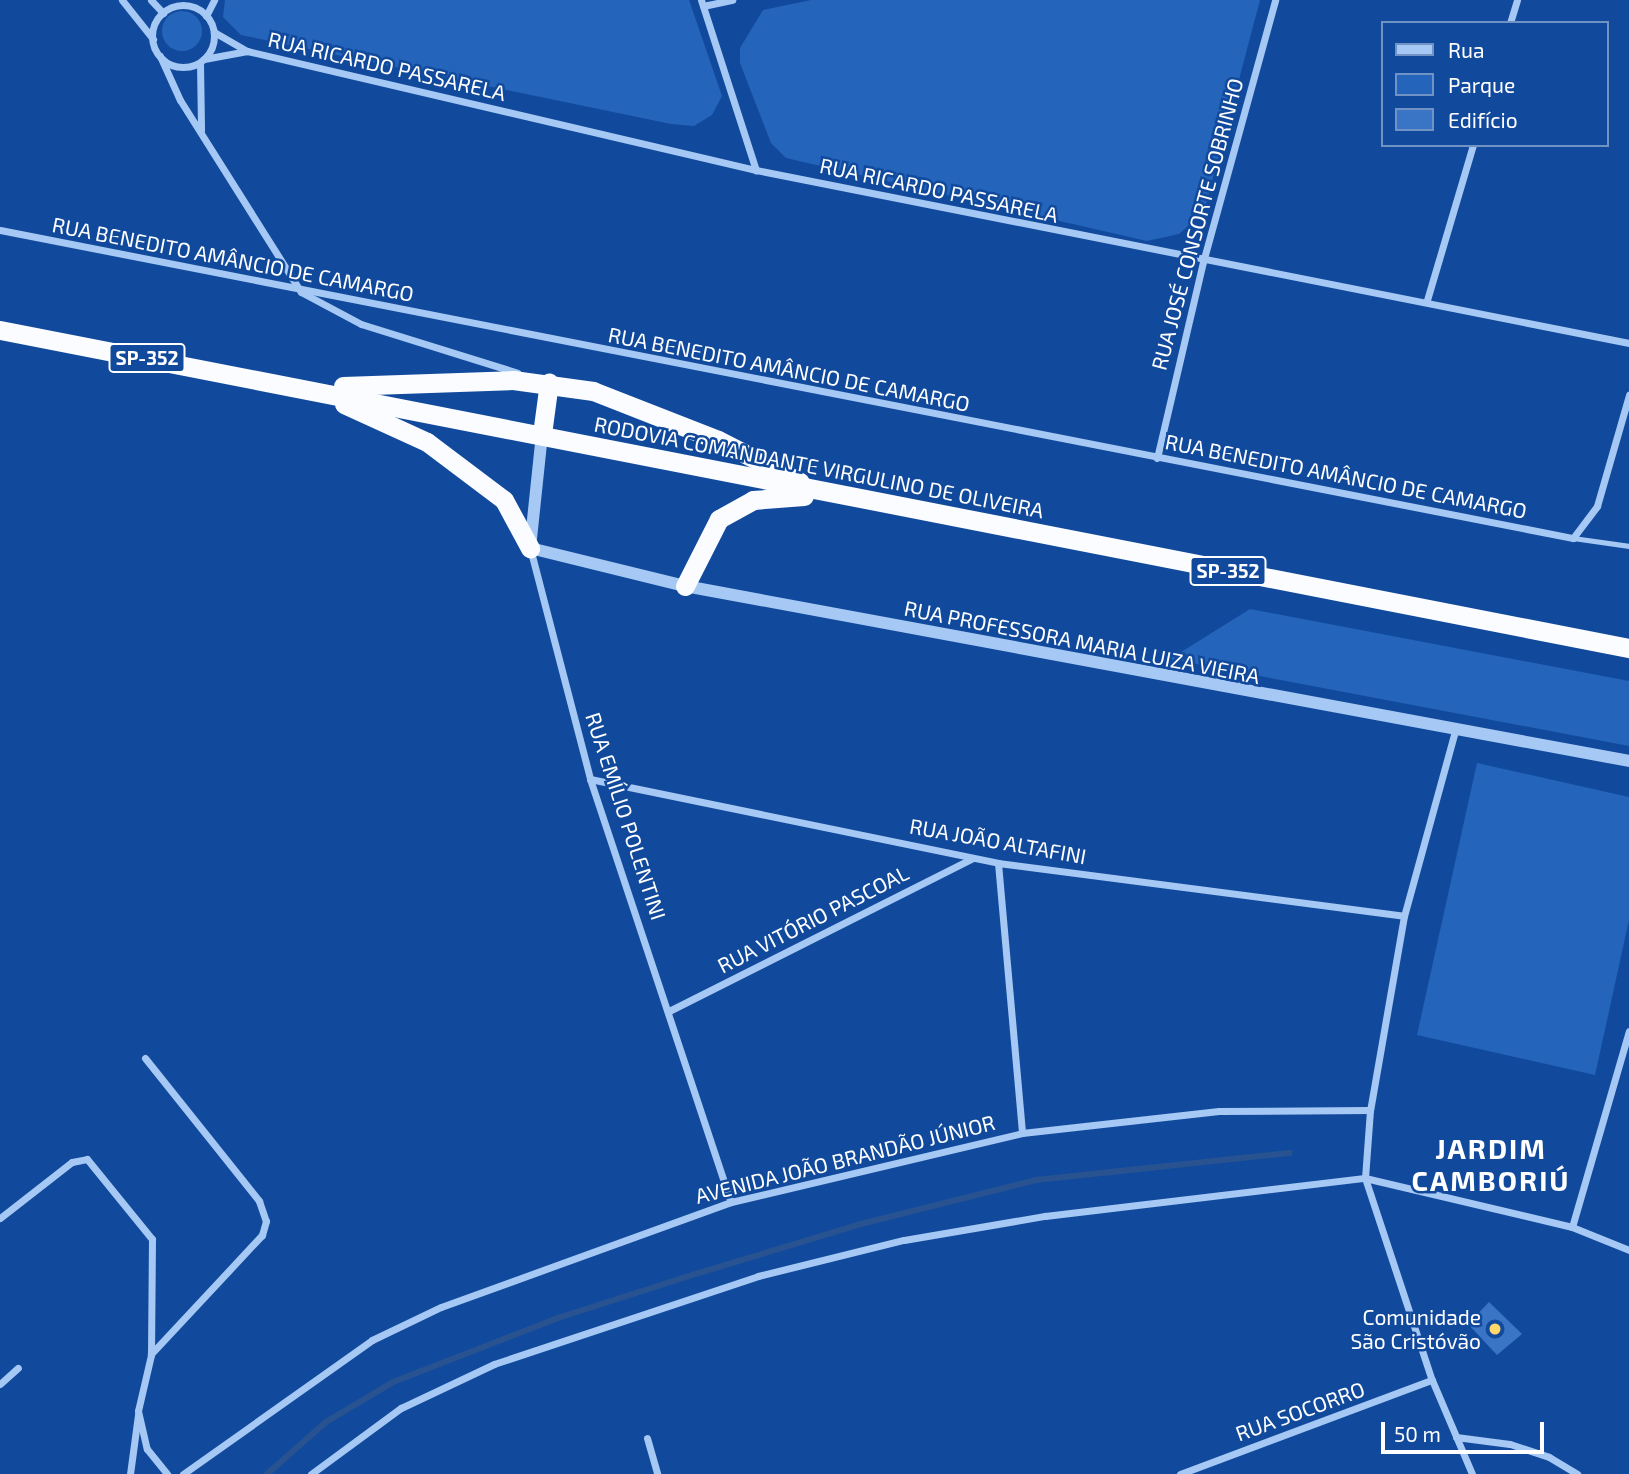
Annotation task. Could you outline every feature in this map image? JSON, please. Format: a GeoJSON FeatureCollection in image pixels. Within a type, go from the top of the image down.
{"type":"FeatureCollection","features":[{"type":"Feature","properties":{"kind":"highway","name":"RODOVIA COMANDANTE VIRGULINO DE OLIVEIRA"},"geometry":{"type":"LineString","coordinates":[[0,330],[542,434],[826,495],[1629,648]]}},
{"type":"Feature","properties":{"kind":"highway"},"geometry":{"type":"LineString","coordinates":[[542,434],[549,382]]}},
{"type":"Feature","properties":{"kind":"highway"},"geometry":{"type":"LineString","coordinates":[[294,385],[549,382],[593,391],[718,440],[826,495]]}},
{"type":"Feature","properties":{"kind":"highway"},"geometry":{"type":"LineString","coordinates":[[294,385],[426,442],[504,500],[530,548]]}},
{"type":"Feature","properties":{"kind":"highway"},"geometry":{"type":"LineString","coordinates":[[685,586],[719,519],[753,500],[826,495]]}},
{"type":"Feature","properties":{"kind":"street"},"geometry":{"type":"LineString","coordinates":[[122,0],[153,39],[201,130],[300,292],[361,324],[549,382]]}},
{"type":"Feature","properties":{"kind":"street"},"geometry":{"type":"LineString","coordinates":[[150,0],[163,13]]}},
{"type":"Feature","properties":{"kind":"street"},"geometry":{"type":"LineString","coordinates":[[153,39],[166,0]]}},
{"type":"Feature","properties":{"kind":"street"},"geometry":{"type":"LineString","coordinates":[[206,16],[214,0]]}},
{"type":"Feature","properties":{"kind":"street"},"geometry":{"type":"LineString","coordinates":[[732,0],[702,3],[755,170]]}},
{"type":"Feature","properties":{"kind":"street","name":"RUA JOSÉ CONSORTE SOBRINHO"},"geometry":{"type":"LineString","coordinates":[[1157,458],[1202,261],[1275,0]]}},
{"type":"Feature","properties":{"kind":"street"},"geometry":{"type":"LineString","coordinates":[[1511,21],[1517,0]]}},
{"type":"Feature","properties":{"kind":"street"},"geometry":{"type":"LineString","coordinates":[[163,13],[190,6],[206,16],[214,32],[202,61],[201,130]]}},
{"type":"Feature","properties":{"kind":"street","name":"RUA RICARDO PASSARELA"},"geometry":{"type":"LineString","coordinates":[[214,32],[247,51],[755,170],[1202,261],[1427,300],[1629,343]]}},
{"type":"Feature","properties":{"kind":"street","name":"RUA RICARDO PASSARELA"},"geometry":{"type":"LineString","coordinates":[[202,61],[247,51]]}},
{"type":"Feature","properties":{"kind":"street"},"geometry":{"type":"LineString","coordinates":[[160,56],[178,67],[202,61]]}},
{"type":"Feature","properties":{"kind":"street"},"geometry":{"type":"LineString","coordinates":[[1427,300],[1472,147]]}},
{"type":"Feature","properties":{"kind":"street","name":"RUA BENEDITO AMÂNCIO DE CAMARGO"},"geometry":{"type":"LineString","coordinates":[[0,230],[300,292],[1573,538]]}},
{"type":"Feature","properties":{"kind":"street"},"geometry":{"type":"LineString","coordinates":[[1573,538],[1597,506],[1629,395]]}},
{"type":"Feature","properties":{"kind":"street","name":"RUA EMÍLIO POLENTINI"},"geometry":{"type":"LineString","coordinates":[[542,434],[530,548],[590,779],[731,1202]]}},
{"type":"Feature","properties":{"kind":"street","name":"RUA PROFESSORA MARIA LUIZA VIEIRA"},"geometry":{"type":"LineString","coordinates":[[530,548],[685,586],[1455,732],[1629,761]]}},
{"type":"Feature","properties":{"kind":"street"},"geometry":{"type":"LineString","coordinates":[[1455,732],[1404,916],[1370,1110],[1365,1178],[1432,1380],[1472,1474]]}},
{"type":"Feature","properties":{"kind":"street","name":"RUA JOÃO ALTAFINI"},"geometry":{"type":"LineString","coordinates":[[590,779],[998,863],[1404,916]]}},
{"type":"Feature","properties":{"kind":"street","name":"RUA VITÓRIO PASCOAL"},"geometry":{"type":"LineString","coordinates":[[669,1012],[973,858]]}},
{"type":"Feature","properties":{"kind":"street"},"geometry":{"type":"LineString","coordinates":[[998,863],[1022,1133]]}},
{"type":"Feature","properties":{"kind":"street"},"geometry":{"type":"LineString","coordinates":[[1572,1227],[1629,1031]]}},
{"type":"Feature","properties":{"kind":"street"},"geometry":{"type":"LineString","coordinates":[[145,1058],[259,1201],[266,1221],[262,1235],[151,1355]]}},
{"type":"Feature","properties":{"kind":"street","name":"AVENIDA JOÃO BRANDÃO JÚNIOR"},"geometry":{"type":"LineString","coordinates":[[183,1474],[372,1340],[441,1307],[731,1202],[1022,1133],[1219,1111],[1370,1110]]}},
{"type":"Feature","properties":{"kind":"street"},"geometry":{"type":"LineString","coordinates":[[0,1218],[72,1163],[94,1164],[152,1238],[151,1355],[138,1411],[130,1474]]}},
{"type":"Feature","properties":{"kind":"street"},"geometry":{"type":"LineString","coordinates":[[310,1474],[401,1408],[441,1386],[758,1276],[904,1240],[1045,1216],[1365,1178],[1572,1227],[1629,1250]]}},
{"type":"Feature","properties":{"kind":"street"},"geometry":{"type":"LineString","coordinates":[[0,1384],[18,1368]]}},
{"type":"Feature","properties":{"kind":"street","name":"RUA SOCORRO"},"geometry":{"type":"LineString","coordinates":[[1180,1474],[1432,1380]]}},
{"type":"Feature","properties":{"kind":"street"},"geometry":{"type":"LineString","coordinates":[[138,1411],[147,1449],[167,1474]]}},
{"type":"Feature","properties":{"kind":"street"},"geometry":{"type":"LineString","coordinates":[[1456,1437],[1510,1444],[1549,1457],[1577,1474]]}},
{"type":"Feature","properties":{"kind":"street"},"geometry":{"type":"LineString","coordinates":[[647,1438],[657,1474]]}},
{"type":"Feature","properties":{"kind":"lane"},"geometry":{"type":"LineString","coordinates":[[1573,538],[1629,546]]}},
{"type":"Feature","properties":{"kind":"green space"},"geometry":{"type":"Polygon","coordinates":[[[225,0],[689,0],[722,96],[712,115],[694,126],[671,124],[241,35],[223,17],[225,0]]]}},
{"type":"Feature","properties":{"kind":"green space"},"geometry":{"type":"Polygon","coordinates":[[[811,0],[1260,0],[1204,212],[1179,234],[1147,241],[786,158],[771,143],[740,63],[740,48],[763,10],[811,0]]]}},
{"type":"Feature","properties":{"kind":"green space"},"geometry":{"type":"Polygon","coordinates":[[[182,11],[196,17],[202,31],[196,45],[182,51],[168,45],[162,31],[168,17],[182,11]]]}},
{"type":"Feature","properties":{"kind":"green space"},"geometry":{"type":"Polygon","coordinates":[[[1250,609],[1629,681],[1629,746],[1170,659],[1250,609]]]}},
{"type":"Feature","properties":{"kind":"green space"},"geometry":{"type":"Polygon","coordinates":[[[1477,763],[1629,797],[1629,920],[1595,1075],[1417,1035],[1477,763]]]}},
{"type":"Feature","properties":{"kind":"building","name":"Comunidade São Cristóvão"},"geometry":{"type":"Polygon","coordinates":[[[1489,1302],[1522,1334],[1497,1355],[1468,1324],[1489,1302]]]}},
{"type":"Feature","properties":{"kind":"waterway"},"geometry":{"type":"LineString","coordinates":[[267,1474],[326,1422],[393,1382],[561,1317],[689,1276],[861,1224],[1036,1180],[1290,1153]]}},
{"type":"Feature","properties":{"kind":"place","name":"Comunidade São Cristóvão"},"geometry":{"type":"Point","coordinates":[1495,1329]}},
{"type":"Feature","properties":{"kind":"district","name":"JARDIM CAMBORIÚ"},"geometry":{"type":"Point","coordinates":[1491,1164]}}]}
